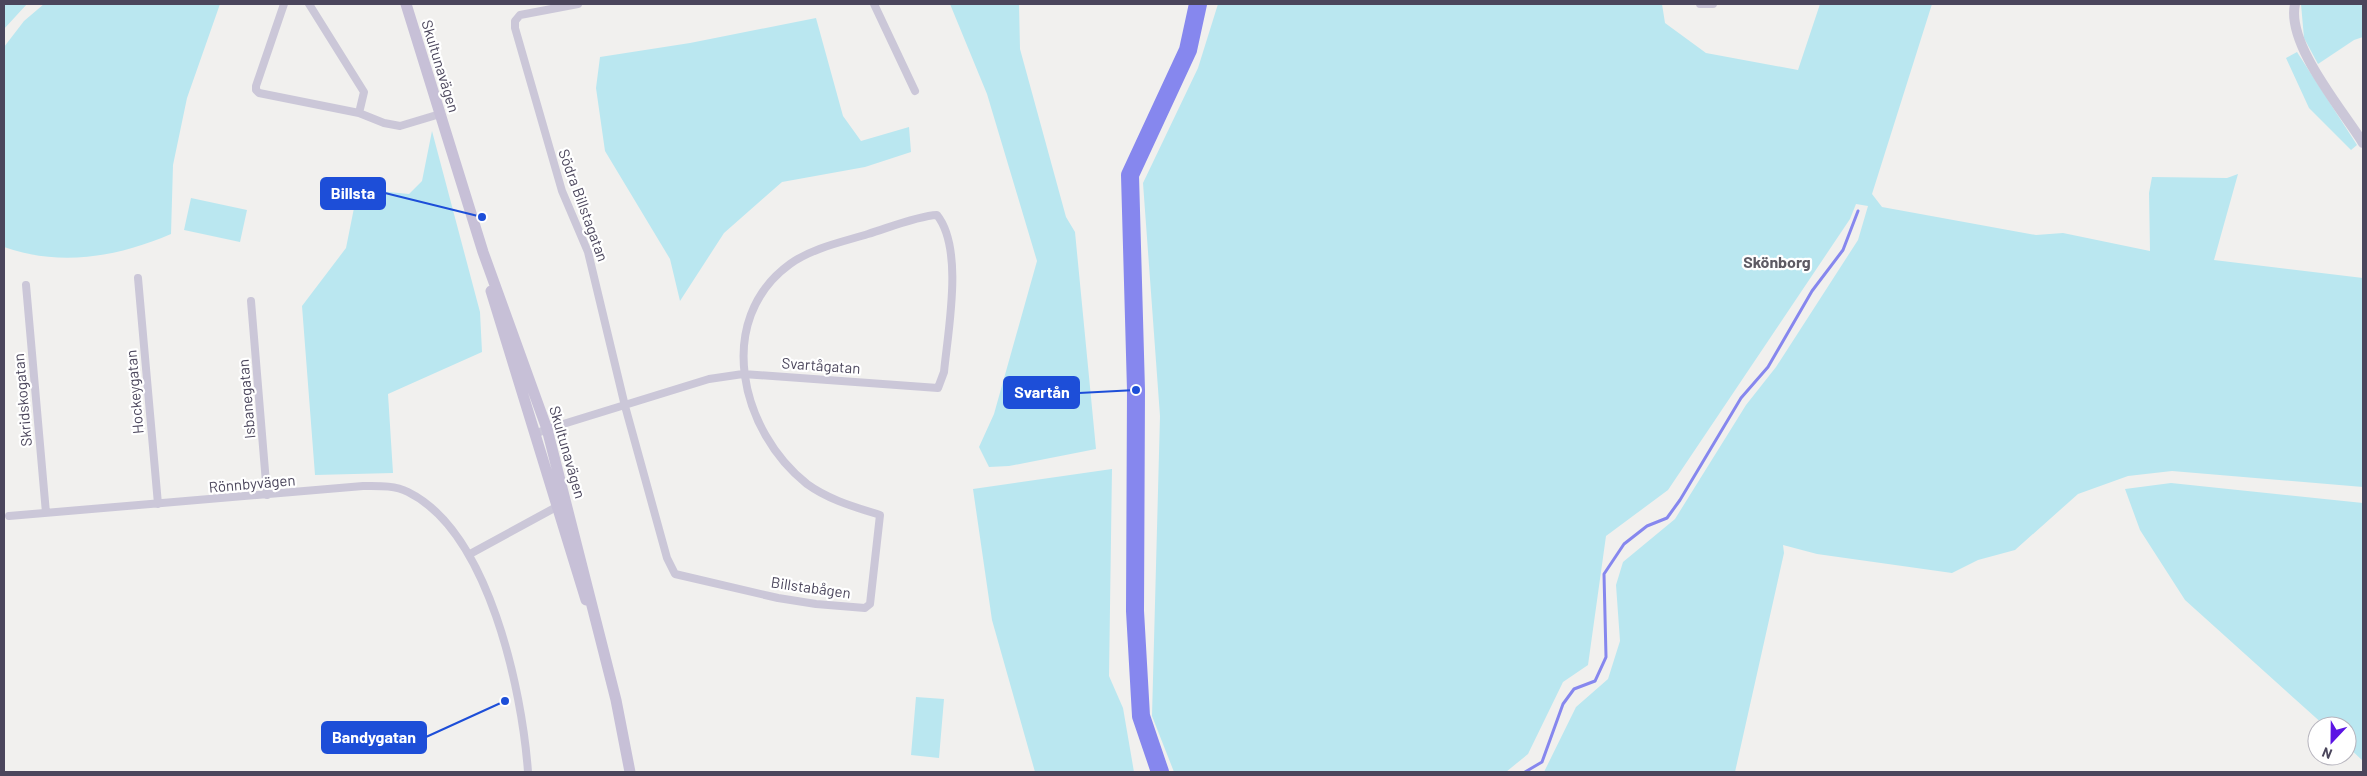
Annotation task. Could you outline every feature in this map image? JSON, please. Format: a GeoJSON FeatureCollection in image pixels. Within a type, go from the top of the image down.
{"type":"FeatureCollection","features":[{"type":"Feature","properties":{"kind":"main road","name":"Skultunavägen"},"geometry":{"type":"LineString","coordinates":[[406,4],[483,252],[547,429],[562,504],[608,666],[630,772]]}},
{"type":"Feature","properties":{"kind":"main road","name":"Skultunavägen"},"geometry":{"type":"LineString","coordinates":[[483,252],[496,310],[535,434],[562,504]]}},
{"type":"Feature","properties":{"kind":"street"},"geometry":{"type":"LineString","coordinates":[[284,4],[256,90],[268,96],[359,113],[384,123],[400,126],[440,114]]}},
{"type":"Feature","properties":{"kind":"street"},"geometry":{"type":"LineString","coordinates":[[309,4],[364,92],[359,113]]}},
{"type":"Feature","properties":{"kind":"street","name":"Södra Billstagatan"},"geometry":{"type":"LineString","coordinates":[[578,4],[520,15],[515,20],[515,28],[562,191],[588,252],[625,406]]}},
{"type":"Feature","properties":{"kind":"street"},"geometry":{"type":"LineString","coordinates":[[874,4],[915,91]]}},
{"type":"Feature","properties":{"kind":"street"},"geometry":{"type":"LineString","coordinates":[[1700,4],[1713,4]]}},
{"type":"Feature","properties":{"kind":"street"},"geometry":{"type":"LineString","coordinates":[[2295,4],[2294,12],[2304,52],[2363,143]]}},
{"type":"Feature","properties":{"kind":"street","name":"Billstabågen"},"geometry":{"type":"LineString","coordinates":[[625,406],[667,558],[675,574],[778,598],[816,604],[865,608],[872,598],[880,516],[826,496],[794,472],[778,456],[757,420],[743,374],[745,337],[751,316],[762,294],[774,279],[805,255],[933,215],[938,216]]}},
{"type":"Feature","properties":{"kind":"street","name":"Svartågatan"},"geometry":{"type":"LineString","coordinates":[[535,434],[709,378],[743,374],[938,388],[944,372],[953,265],[946,236],[938,216]]}},
{"type":"Feature","properties":{"kind":"street","name":"Hockeygatan"},"geometry":{"type":"LineString","coordinates":[[138,278],[158,504]]}},
{"type":"Feature","properties":{"kind":"street","name":"Skridskogatan"},"geometry":{"type":"LineString","coordinates":[[26,285],[46,514]]}},
{"type":"Feature","properties":{"kind":"street","name":"Isbanegatan"},"geometry":{"type":"LineString","coordinates":[[251,301],[267,495]]}},
{"type":"Feature","properties":{"kind":"street","name":"Rönnbyvägen"},"geometry":{"type":"LineString","coordinates":[[8,516],[363,486],[397,488],[418,498],[449,526],[470,554],[488,589],[499,625],[521,716],[528,772]]}},
{"type":"Feature","properties":{"kind":"street"},"geometry":{"type":"LineString","coordinates":[[470,554],[562,504]]}},
{"type":"Feature","properties":{"kind":"shaded area"},"geometry":{"type":"Polygon","coordinates":[[[4,4],[27,4],[4,29],[4,4]]]}},
{"type":"Feature","properties":{"kind":"shaded area"},"geometry":{"type":"Polygon","coordinates":[[[44,4],[220,4],[187,98],[173,165],[171,234],[130,249],[89,257],[47,257],[4,247],[4,47],[24,21],[44,4]]]}},
{"type":"Feature","properties":{"kind":"shaded area"},"geometry":{"type":"Polygon","coordinates":[[[950,4],[1019,4],[1020,49],[1066,217],[1075,232],[1096,449],[1009,466],[989,467],[979,447],[994,414],[1037,261],[987,94],[950,4]]]}},
{"type":"Feature","properties":{"kind":"shaded area"},"geometry":{"type":"Polygon","coordinates":[[[1218,4],[1662,4],[1665,23],[1706,53],[1798,70],[1820,4],[1932,4],[1872,194],[1882,207],[2036,235],[2063,233],[2150,251],[2149,193],[2152,177],[2227,178],[2238,174],[2214,260],[2363,278],[2363,487],[2172,471],[2128,476],[2078,494],[2015,550],[1978,560],[1952,573],[1817,554],[1783,545],[1784,553],[1735,772],[1544,772],[1576,707],[1608,679],[1620,641],[1616,585],[1623,562],[1675,519],[1746,405],[1776,367],[1858,240],[1868,206],[1856,204],[1850,219],[1668,490],[1606,536],[1588,665],[1563,682],[1528,754],[1506,772],[1174,772],[1152,716],[1160,416],[1143,183],[1198,68],[1218,4]]]}},
{"type":"Feature","properties":{"kind":"shaded area"},"geometry":{"type":"Polygon","coordinates":[[[2301,4],[2363,4],[2363,37],[2354,40],[2318,64],[2304,38],[2301,4]]]}},
{"type":"Feature","properties":{"kind":"shaded area"},"geometry":{"type":"Polygon","coordinates":[[[816,18],[843,116],[861,141],[909,127],[911,152],[865,167],[782,182],[724,233],[680,301],[670,259],[605,151],[596,88],[600,57],[690,43],[816,18]]]}},
{"type":"Feature","properties":{"kind":"shaded area"},"geometry":{"type":"Polygon","coordinates":[[[2297,52],[2357,145],[2351,150],[2309,108],[2286,58],[2297,52]]]}},
{"type":"Feature","properties":{"kind":"shaded area"},"geometry":{"type":"Polygon","coordinates":[[[432,131],[480,312],[482,352],[388,394],[393,473],[315,475],[302,306],[346,248],[354,208],[368,190],[409,194],[422,181],[432,131]]]}},
{"type":"Feature","properties":{"kind":"shaded area"},"geometry":{"type":"Polygon","coordinates":[[[191,198],[247,210],[240,242],[184,230],[191,198]]]}},
{"type":"Feature","properties":{"kind":"shaded area"},"geometry":{"type":"Polygon","coordinates":[[[1112,469],[1109,676],[1123,708],[1134,772],[1035,772],[992,620],[973,489],[1112,469]]]}},
{"type":"Feature","properties":{"kind":"shaded area"},"geometry":{"type":"Polygon","coordinates":[[[2171,483],[2363,503],[2363,761],[2357,755],[2357,716],[2314,716],[2185,600],[2140,530],[2125,489],[2171,483]]]}},
{"type":"Feature","properties":{"kind":"shaded area"},"geometry":{"type":"Polygon","coordinates":[[[916,697],[944,699],[939,758],[911,755],[916,697]]]}},
{"type":"Feature","properties":{"kind":"waterway"},"geometry":{"type":"LineString","coordinates":[[1160,772],[1141,716],[1135,611],[1136,390],[1130,175],[1188,50],[1198,4]]}},
{"type":"Feature","properties":{"kind":"waterway"},"geometry":{"type":"LineString","coordinates":[[1525,772],[1542,762],[1563,704],[1574,689],[1595,681],[1606,657],[1604,574],[1624,544],[1647,526],[1667,518],[1680,500],[1741,398],[1768,367],[1812,291],[1843,250],[1858,211]]}},
{"type":"Feature","properties":{"kind":"place","name":"Billsta"},"geometry":{"type":"Point","coordinates":[482,217]}},
{"type":"Feature","properties":{"kind":"place","name":"Svartån"},"geometry":{"type":"Point","coordinates":[1136,390]}},
{"type":"Feature","properties":{"kind":"place","name":"Bandygatan"},"geometry":{"type":"Point","coordinates":[505,701]}},
{"type":"Feature","properties":{"kind":"district","name":"Skönborg"},"geometry":{"type":"Point","coordinates":[1777,261]}}]}
